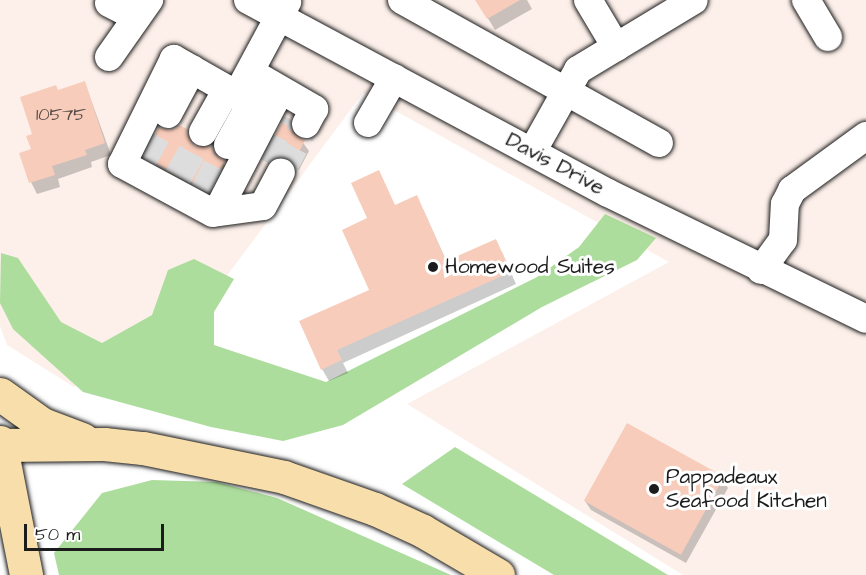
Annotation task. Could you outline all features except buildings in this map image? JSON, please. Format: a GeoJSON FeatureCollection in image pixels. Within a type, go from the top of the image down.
{"type":"FeatureCollection","features":[{"type":"Feature","properties":{"kind":"main road"},"geometry":{"type":"LineString","coordinates":[[0,394],[42,424],[104,444]]}},
{"type":"Feature","properties":{"kind":"main road"},"geometry":{"type":"LineString","coordinates":[[26,575],[0,444],[104,444],[236,464],[328,490],[423,531],[498,575]]}},
{"type":"Feature","properties":{"kind":"street","name":"Davis Drive"},"geometry":{"type":"LineString","coordinates":[[248,0],[284,8],[394,78],[532,152],[761,270],[866,319]]}},
{"type":"Feature","properties":{"kind":"street"},"geometry":{"type":"LineString","coordinates":[[402,0],[564,93],[659,143]]}},
{"type":"Feature","properties":{"kind":"street"},"geometry":{"type":"LineString","coordinates":[[588,0],[616,47]]}},
{"type":"Feature","properties":{"kind":"street"},"geometry":{"type":"LineString","coordinates":[[532,152],[578,70],[694,0]]}},
{"type":"Feature","properties":{"kind":"street"},"geometry":{"type":"LineString","coordinates":[[806,0],[828,37]]}},
{"type":"Feature","properties":{"kind":"street"},"geometry":{"type":"LineString","coordinates":[[109,3],[143,8],[109,57]]}},
{"type":"Feature","properties":{"kind":"street"},"geometry":{"type":"LineString","coordinates":[[174,184],[240,90],[284,8]]}},
{"type":"Feature","properties":{"kind":"street"},"geometry":{"type":"LineString","coordinates":[[368,123],[394,78]]}},
{"type":"Feature","properties":{"kind":"street"},"geometry":{"type":"LineString","coordinates":[[240,90],[193,127],[240,90]]}},
{"type":"Feature","properties":{"kind":"street"},"geometry":{"type":"LineString","coordinates":[[240,90],[122,164],[174,184],[272,166]]}},
{"type":"Feature","properties":{"kind":"street"},"geometry":{"type":"LineString","coordinates":[[761,270],[783,240],[785,204],[792,190],[866,136]]}},
{"type":"Feature","properties":{"kind":"shaded area"},"geometry":{"type":"Polygon","coordinates":[[[0,0],[866,0],[866,575],[683,575],[407,404],[669,262],[363,93],[200,312],[74,387],[7,345],[0,326],[0,0]]]}},
{"type":"Feature","properties":{"kind":"green space"},"geometry":{"type":"Polygon","coordinates":[[[605,214],[656,238],[637,260],[542,307],[343,425],[283,441],[211,427],[83,392],[13,329],[0,303],[1,253],[18,258],[61,322],[102,343],[152,315],[168,270],[194,259],[234,279],[214,312],[214,345],[326,382],[537,277],[579,247],[605,214]]]}},
{"type":"Feature","properties":{"kind":"green space"},"geometry":{"type":"Polygon","coordinates":[[[455,447],[668,575],[554,575],[402,484],[455,447]]]}},
{"type":"Feature","properties":{"kind":"green space"},"geometry":{"type":"Polygon","coordinates":[[[152,480],[217,482],[277,498],[451,575],[59,575],[54,553],[102,493],[152,480]]]}},
{"type":"Feature","properties":{"kind":"tunnel"},"geometry":{"type":"LineString","coordinates":[[143,160],[168,114]]}},
{"type":"Feature","properties":{"kind":"tunnel"},"geometry":{"type":"LineString","coordinates":[[262,160],[285,117]]}},
{"type":"Feature","properties":{"kind":"tunnel"},"geometry":{"type":"LineString","coordinates":[[281,172],[306,124]]}},
{"type":"Feature","properties":{"kind":"tunnel"},"geometry":{"type":"LineString","coordinates":[[178,177],[203,132]]}},
{"type":"Feature","properties":{"kind":"tunnel"},"geometry":{"type":"LineString","coordinates":[[204,192],[228,145]]}},
{"type":"Feature","properties":{"kind":"place","name":"Homewood Suites"},"geometry":{"type":"Point","coordinates":[433,267]}},
{"type":"Feature","properties":{"kind":"place","name":"Pappadeaux Seafood Kitchen"},"geometry":{"type":"Point","coordinates":[654,489]}}]}
